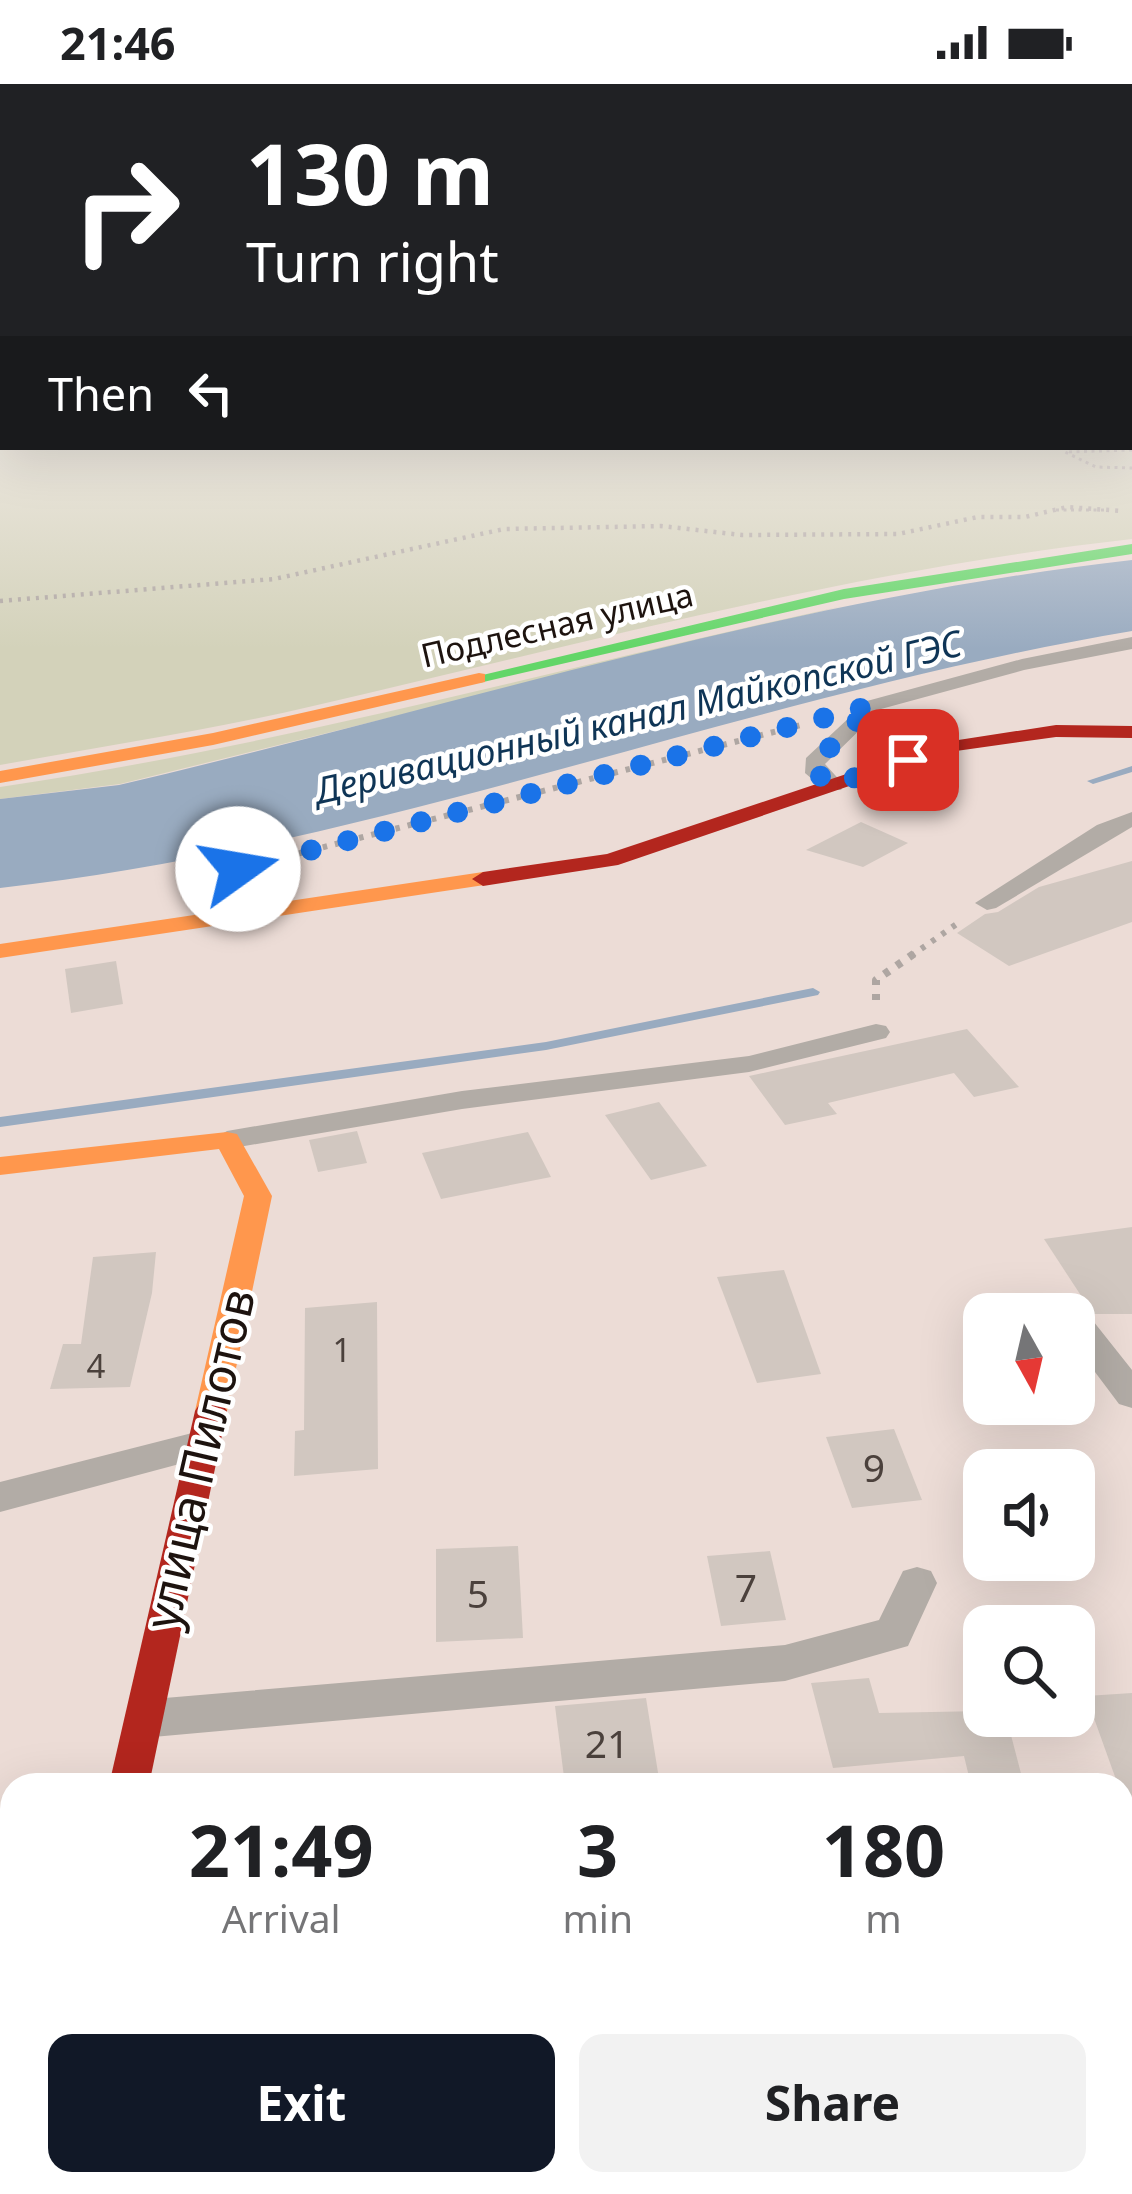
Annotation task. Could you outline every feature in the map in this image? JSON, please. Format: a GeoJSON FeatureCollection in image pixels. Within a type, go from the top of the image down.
{"type":"FeatureCollection","features":[{"type":"Feature","properties":{"kind":"street","name":"Подлесная улица"},"geometry":{"type":"LineString","coordinates":[[0,777],[328,717],[843,595],[985,568],[1132,549]]}},
{"type":"Feature","properties":{"kind":"street"},"geometry":{"type":"LineString","coordinates":[[0,951],[610,860],[946,747],[1057,731],[1132,732]]}},
{"type":"Feature","properties":{"kind":"street"},"geometry":{"type":"LineString","coordinates":[[0,1166],[226,1140]]}},
{"type":"Feature","properties":{"kind":"street","name":"улица Пилотов"},"geometry":{"type":"LineString","coordinates":[[131,1773],[258,1196],[226,1140]]}},
{"type":"Feature","properties":{"kind":"lane"},"geometry":{"type":"LineString","coordinates":[[833,785],[816,773],[814,763],[874,705],[1022,664],[1132,643]]}},
{"type":"Feature","properties":{"kind":"lane"},"geometry":{"type":"LineString","coordinates":[[987,903],[1105,830],[1132,819]]}},
{"type":"Feature","properties":{"kind":"lane"},"geometry":{"type":"LineString","coordinates":[[226,1140],[462,1100],[749,1064],[876,1032]]}},
{"type":"Feature","properties":{"kind":"lane"},"geometry":{"type":"LineString","coordinates":[[1095,1347],[1132,1394]]}},
{"type":"Feature","properties":{"kind":"lane"},"geometry":{"type":"LineString","coordinates":[[0,1497],[205,1443]]}},
{"type":"Feature","properties":{"kind":"lane"},"geometry":{"type":"LineString","coordinates":[[141,1719],[785,1663],[893,1634],[917,1583]]}},
{"type":"Feature","properties":{"kind":"path"},"geometry":{"type":"LineString","coordinates":[[1066,452],[1096,467],[1132,468]]}},
{"type":"Feature","properties":{"kind":"path"},"geometry":{"type":"LineString","coordinates":[[0,601],[274,579],[504,529],[661,526],[742,535],[898,534],[978,517],[1025,517],[1067,507],[1132,512]]}},
{"type":"Feature","properties":{"kind":"path"},"geometry":{"type":"LineString","coordinates":[[218,873],[874,705]]}},
{"type":"Feature","properties":{"kind":"path"},"geometry":{"type":"LineString","coordinates":[[876,1032],[876,980],[987,903]]}},
{"type":"Feature","properties":{"kind":"green space"},"geometry":{"type":"Polygon","coordinates":[[[0,452],[1132,452],[1132,539],[1028,552],[822,589],[274,715],[0,765],[0,452]]]}},
{"type":"Feature","properties":{"kind":"green space"},"geometry":{"type":"Polygon","coordinates":[[[843,606],[120,784],[0,799],[0,787],[212,750],[843,606]]]}},
{"type":"Feature","properties":{"kind":"water","name":"Деривационный канал Майкопской ГЭС"},"geometry":{"type":"Polygon","coordinates":[[[1132,560],[1132,631],[848,692],[286,839],[144,867],[0,888],[0,799],[119,785],[622,658],[876,600],[1132,560]]]}},
{"type":"Feature","properties":{"kind":"building"},"geometry":{"type":"Polygon","coordinates":[[[861,822],[908,843],[863,867],[806,850],[861,822]]]}},
{"type":"Feature","properties":{"kind":"building"},"geometry":{"type":"Polygon","coordinates":[[[1132,861],[1132,922],[1009,966],[957,933],[1039,887],[1132,861]]]}},
{"type":"Feature","properties":{"kind":"building"},"geometry":{"type":"Polygon","coordinates":[[[116,961],[123,1004],[71,1013],[65,969],[116,961]]]}},
{"type":"Feature","properties":{"kind":"building"},"geometry":{"type":"Polygon","coordinates":[[[967,1029],[1019,1087],[974,1097],[954,1073],[828,1103],[837,1114],[785,1125],[749,1076],[967,1029]]]}},
{"type":"Feature","properties":{"kind":"building"},"geometry":{"type":"Polygon","coordinates":[[[659,1102],[707,1166],[651,1180],[605,1115],[659,1102]]]}},
{"type":"Feature","properties":{"kind":"building"},"geometry":{"type":"Polygon","coordinates":[[[357,1131],[367,1163],[318,1172],[309,1140],[357,1131]]]}},
{"type":"Feature","properties":{"kind":"building"},"geometry":{"type":"Polygon","coordinates":[[[528,1132],[551,1177],[441,1199],[422,1153],[528,1132]]]}},
{"type":"Feature","properties":{"kind":"building"},"geometry":{"type":"Polygon","coordinates":[[[1132,1227],[1132,1314],[1095,1314],[1095,1293],[1079,1293],[1044,1239],[1132,1227]]]}},
{"type":"Feature","properties":{"kind":"building"},"geometry":{"type":"Polygon","coordinates":[[[156,1252],[152,1293],[130,1387],[50,1389],[63,1344],[81,1344],[93,1257],[156,1252]]]}},
{"type":"Feature","properties":{"kind":"building"},"geometry":{"type":"Polygon","coordinates":[[[784,1270],[821,1374],[757,1383],[717,1277],[784,1270]]]}},
{"type":"Feature","properties":{"kind":"building"},"geometry":{"type":"Polygon","coordinates":[[[377,1302],[378,1469],[294,1476],[295,1431],[304,1430],[305,1308],[377,1302]]]}},
{"type":"Feature","properties":{"kind":"building"},"geometry":{"type":"Polygon","coordinates":[[[894,1429],[922,1500],[852,1508],[826,1437],[894,1429]]]}},
{"type":"Feature","properties":{"kind":"building"},"geometry":{"type":"Polygon","coordinates":[[[518,1546],[523,1638],[436,1642],[436,1549],[518,1546]]]}},
{"type":"Feature","properties":{"kind":"building"},"geometry":{"type":"Polygon","coordinates":[[[770,1551],[786,1620],[721,1626],[707,1556],[770,1551]]]}},
{"type":"Feature","properties":{"kind":"building"},"geometry":{"type":"Polygon","coordinates":[[[869,1678],[879,1713],[963,1711],[963,1737],[1011,1737],[1021,1773],[968,1773],[964,1756],[833,1768],[811,1683],[869,1678]]]}},
{"type":"Feature","properties":{"kind":"building"},"geometry":{"type":"Polygon","coordinates":[[[1132,1693],[1132,1773],[1114,1773],[1095,1721],[1095,1695],[1132,1693]]]}},
{"type":"Feature","properties":{"kind":"building"},"geometry":{"type":"Polygon","coordinates":[[[646,1698],[658,1773],[563,1773],[555,1706],[646,1698]]]}},
{"type":"Feature","properties":{"kind":"waterway"},"geometry":{"type":"LineString","coordinates":[[1093,781],[1132,769]]}},
{"type":"Feature","properties":{"kind":"waterway"},"geometry":{"type":"LineString","coordinates":[[0,1122],[546,1046],[813,992]]}},
{"type":"Feature","properties":{"kind":"traffic: fast"},"geometry":{"type":"LineString","coordinates":[[479,678],[844,594],[1132,549]]}},
{"type":"Feature","properties":{"kind":"traffic: slow"},"geometry":{"type":"LineString","coordinates":[[0,777],[213,739],[479,678]]}},
{"type":"Feature","properties":{"kind":"traffic: slow"},"geometry":{"type":"LineString","coordinates":[[0,951],[483,879]]}},
{"type":"Feature","properties":{"kind":"traffic: slow"},"geometry":{"type":"LineString","coordinates":[[0,1166],[227,1140],[258,1196],[211,1411]]}},
{"type":"Feature","properties":{"kind":"traffic: jam"},"geometry":{"type":"LineString","coordinates":[[483,879],[610,860],[946,747],[1056,731],[1132,732]]}},
{"type":"Feature","properties":{"kind":"traffic: jam"},"geometry":{"type":"LineString","coordinates":[[132,1773],[211,1411]]}},
{"type":"Feature","properties":{"kind":"route"},"geometry":{"type":"LineString","coordinates":[[238,869],[874,705],[814,763],[816,773],[833,785],[908,760]]}}]}
